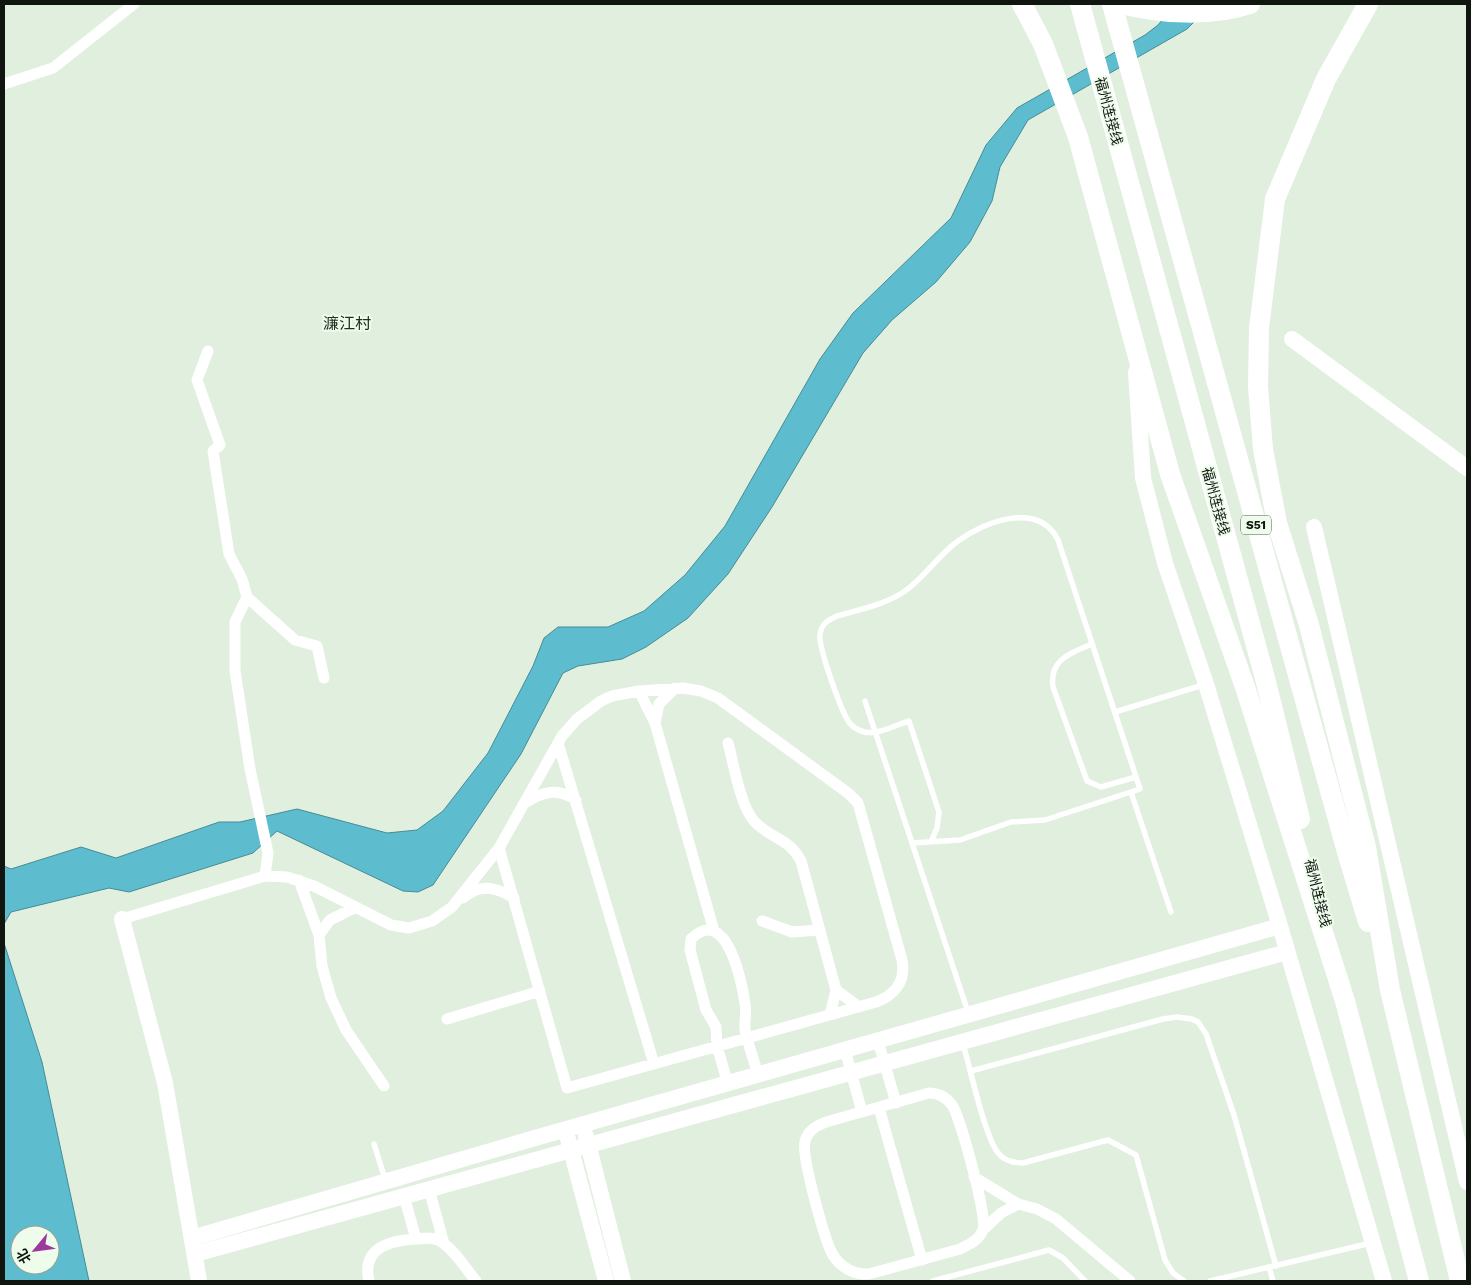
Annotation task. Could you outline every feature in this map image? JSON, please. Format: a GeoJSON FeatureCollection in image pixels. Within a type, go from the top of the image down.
{"type":"FeatureCollection","features":[{"type":"Feature","properties":{"kind":"highway"},"geometry":{"type":"LineString","coordinates":[[1022,4],[1043,44],[1078,137],[1170,474],[1244,687],[1345,1001],[1419,1281]]}},
{"type":"Feature","properties":{"kind":"highway","name":"福州连接线"},"geometry":{"type":"LineString","coordinates":[[1080,4],[1266,682],[1345,1001]]}},
{"type":"Feature","properties":{"kind":"highway","name":"S51"},"geometry":{"type":"LineString","coordinates":[[1112,4],[1344,843],[1390,990]]}},
{"type":"Feature","properties":{"kind":"highway"},"geometry":{"type":"LineString","coordinates":[[1122,4],[1152,10],[1185,12],[1211,11],[1250,4]]}},
{"type":"Feature","properties":{"kind":"highway"},"geometry":{"type":"LineString","coordinates":[[1367,6],[1326,79],[1275,199],[1259,328],[1258,396],[1264,449],[1277,523],[1309,626],[1366,847],[1390,990],[1460,1281]]}},
{"type":"Feature","properties":{"kind":"street"},"geometry":{"type":"LineString","coordinates":[[4,84],[53,68],[134,4]]}},
{"type":"Feature","properties":{"kind":"street"},"geometry":{"type":"LineString","coordinates":[[1292,339],[1467,468]]}},
{"type":"Feature","properties":{"kind":"street"},"geometry":{"type":"LineString","coordinates":[[1135,350],[1143,478],[1165,563],[1206,684],[1280,926],[1384,1281]]}},
{"type":"Feature","properties":{"kind":"street"},"geometry":{"type":"LineString","coordinates":[[208,351],[196,380],[220,445],[213,450],[229,554],[242,579],[247,596],[295,640],[317,646],[324,678]]}},
{"type":"Feature","properties":{"kind":"street"},"geometry":{"type":"LineString","coordinates":[[1314,527],[1467,1182]]}},
{"type":"Feature","properties":{"kind":"street"},"geometry":{"type":"LineString","coordinates":[[247,596],[235,622],[235,671],[250,769],[268,853],[265,876]]}},
{"type":"Feature","properties":{"kind":"street"},"geometry":{"type":"LineString","coordinates":[[655,723],[659,704],[675,688]]}},
{"type":"Feature","properties":{"kind":"street"},"geometry":{"type":"LineString","coordinates":[[452,907],[499,848],[570,725],[593,706],[612,696],[639,691],[675,688],[701,690],[718,698],[848,793],[858,803],[904,968],[902,981],[888,997],[859,1007],[567,1088],[499,848]]}},
{"type":"Feature","properties":{"kind":"street"},"geometry":{"type":"LineString","coordinates":[[639,691],[655,723],[714,931]]}},
{"type":"Feature","properties":{"kind":"street"},"geometry":{"type":"LineString","coordinates":[[558,743],[654,1064]]}},
{"type":"Feature","properties":{"kind":"street"},"geometry":{"type":"LineString","coordinates":[[728,743],[749,815],[760,827],[792,848],[801,861],[836,990],[830,1015]]}},
{"type":"Feature","properties":{"kind":"street"},"geometry":{"type":"LineString","coordinates":[[524,804],[539,795],[556,791],[576,800]]}},
{"type":"Feature","properties":{"kind":"street"},"geometry":{"type":"LineString","coordinates":[[198,1281],[194,1246],[164,1083],[122,919],[265,876],[299,880],[390,925],[401,928],[420,926],[432,921],[468,894],[483,887],[498,890],[514,898]]}},
{"type":"Feature","properties":{"kind":"street"},"geometry":{"type":"LineString","coordinates":[[299,880],[319,935],[322,966],[331,998],[346,1030],[384,1086]]}},
{"type":"Feature","properties":{"kind":"street"},"geometry":{"type":"LineString","coordinates":[[319,935],[330,920],[356,907]]}},
{"type":"Feature","properties":{"kind":"street"},"geometry":{"type":"LineString","coordinates":[[762,921],[792,932],[820,930]]}},
{"type":"Feature","properties":{"kind":"street"},"geometry":{"type":"LineString","coordinates":[[194,1246],[385,1181],[1280,926]]}},
{"type":"Feature","properties":{"kind":"street"},"geometry":{"type":"LineString","coordinates":[[728,1084],[718,1046],[716,1027],[706,1010],[690,950],[691,939],[702,932],[714,931],[723,936],[730,950],[746,1004],[744,1021],[758,1075]]}},
{"type":"Feature","properties":{"kind":"street"},"geometry":{"type":"LineString","coordinates":[[194,1246],[404,1196],[1287,952]]}},
{"type":"Feature","properties":{"kind":"street"},"geometry":{"type":"LineString","coordinates":[[836,990],[859,1007]]}},
{"type":"Feature","properties":{"kind":"street"},"geometry":{"type":"LineString","coordinates":[[447,1019],[540,991]]}},
{"type":"Feature","properties":{"kind":"street"},"geometry":{"type":"LineString","coordinates":[[878,1040],[896,1102]]}},
{"type":"Feature","properties":{"kind":"street"},"geometry":{"type":"LineString","coordinates":[[846,1050],[862,1112]]}},
{"type":"Feature","properties":{"kind":"street"},"geometry":{"type":"LineString","coordinates":[[983,1230],[984,1210],[958,1118],[948,1101],[939,1095],[929,1093],[818,1125],[812,1129],[805,1140],[805,1162],[830,1250],[845,1267],[862,1275],[922,1260],[968,1245],[1001,1213],[1018,1204]]}},
{"type":"Feature","properties":{"kind":"street"},"geometry":{"type":"LineString","coordinates":[[879,1108],[922,1260]]}},
{"type":"Feature","properties":{"kind":"street"},"geometry":{"type":"LineString","coordinates":[[583,1125],[623,1281]]}},
{"type":"Feature","properties":{"kind":"street"},"geometry":{"type":"LineString","coordinates":[[566,1130],[606,1281]]}},
{"type":"Feature","properties":{"kind":"street"},"geometry":{"type":"LineString","coordinates":[[974,1177],[1018,1204],[1037,1209],[1056,1219],[1130,1281]]}},
{"type":"Feature","properties":{"kind":"street"},"geometry":{"type":"LineString","coordinates":[[430,1189],[444,1244]]}},
{"type":"Feature","properties":{"kind":"street"},"geometry":{"type":"LineString","coordinates":[[404,1196],[416,1239]]}},
{"type":"Feature","properties":{"kind":"street"},"geometry":{"type":"LineString","coordinates":[[369,1281],[370,1260],[378,1248],[396,1242],[434,1239],[444,1244],[476,1281]]}},
{"type":"Feature","properties":{"kind":"lane"},"geometry":{"type":"LineString","coordinates":[[912,842],[931,842],[960,840],[1011,822],[1045,820],[1140,789],[1054,531],[1046,523],[1024,517],[1007,519],[991,525],[958,541],[900,595],[837,616],[830,619],[821,628],[820,642],[847,719],[859,730],[866,733],[876,732],[909,721],[939,812],[937,828],[931,842]]}},
{"type":"Feature","properties":{"kind":"lane"},"geometry":{"type":"LineString","coordinates":[[1092,644],[1062,658],[1053,673],[1053,687],[1087,781],[1100,787],[1136,777]]}},
{"type":"Feature","properties":{"kind":"lane"},"geometry":{"type":"LineString","coordinates":[[1115,712],[1206,684]]}},
{"type":"Feature","properties":{"kind":"lane"},"geometry":{"type":"LineString","coordinates":[[865,700],[969,1014]]}},
{"type":"Feature","properties":{"kind":"lane"},"geometry":{"type":"LineString","coordinates":[[1132,792],[1171,912]]}},
{"type":"Feature","properties":{"kind":"lane"},"geometry":{"type":"LineString","coordinates":[[971,1071],[1163,1019],[1185,1017],[1198,1022],[1206,1034],[1234,1115],[1276,1266]]}},
{"type":"Feature","properties":{"kind":"lane"},"geometry":{"type":"LineString","coordinates":[[963,1042],[991,1139],[999,1154],[1010,1161],[1023,1163],[1108,1140],[1136,1155],[1165,1260],[1173,1274],[1184,1281]]}},
{"type":"Feature","properties":{"kind":"lane"},"geometry":{"type":"LineString","coordinates":[[374,1144],[385,1181]]}},
{"type":"Feature","properties":{"kind":"lane"},"geometry":{"type":"LineString","coordinates":[[1210,1281],[1372,1242]]}},
{"type":"Feature","properties":{"kind":"lane"},"geometry":{"type":"LineString","coordinates":[[935,1281],[1049,1250],[1063,1258],[1085,1281]]}},
{"type":"Feature","properties":{"kind":"lane"},"geometry":{"type":"LineString","coordinates":[[1270,1267],[1273,1281]]}},
{"type":"Feature","properties":{"kind":"water"},"geometry":{"type":"Polygon","coordinates":[[[1176,4],[1212,4],[1187,29],[1028,120],[1000,167],[992,201],[970,242],[936,282],[892,320],[863,353],[772,507],[728,574],[688,618],[646,647],[622,659],[578,666],[563,673],[521,754],[433,885],[418,892],[403,891],[277,831],[253,853],[129,892],[109,888],[11,912],[4,924],[4,866],[11,869],[81,847],[116,858],[219,822],[240,822],[297,809],[387,833],[417,830],[443,811],[488,753],[533,666],[544,638],[558,627],[608,627],[644,611],[685,575],[725,526],[820,359],[853,313],[951,218],[986,145],[1017,108],[1145,35],[1158,25],[1176,4]]]}},
{"type":"Feature","properties":{"kind":"water"},"geometry":{"type":"Polygon","coordinates":[[[4,943],[42,1062],[89,1281],[4,1281],[4,943]]]}},
{"type":"Feature","properties":{"kind":"district","name":"濂江村"},"geometry":{"type":"Point","coordinates":[347,323]}}]}
